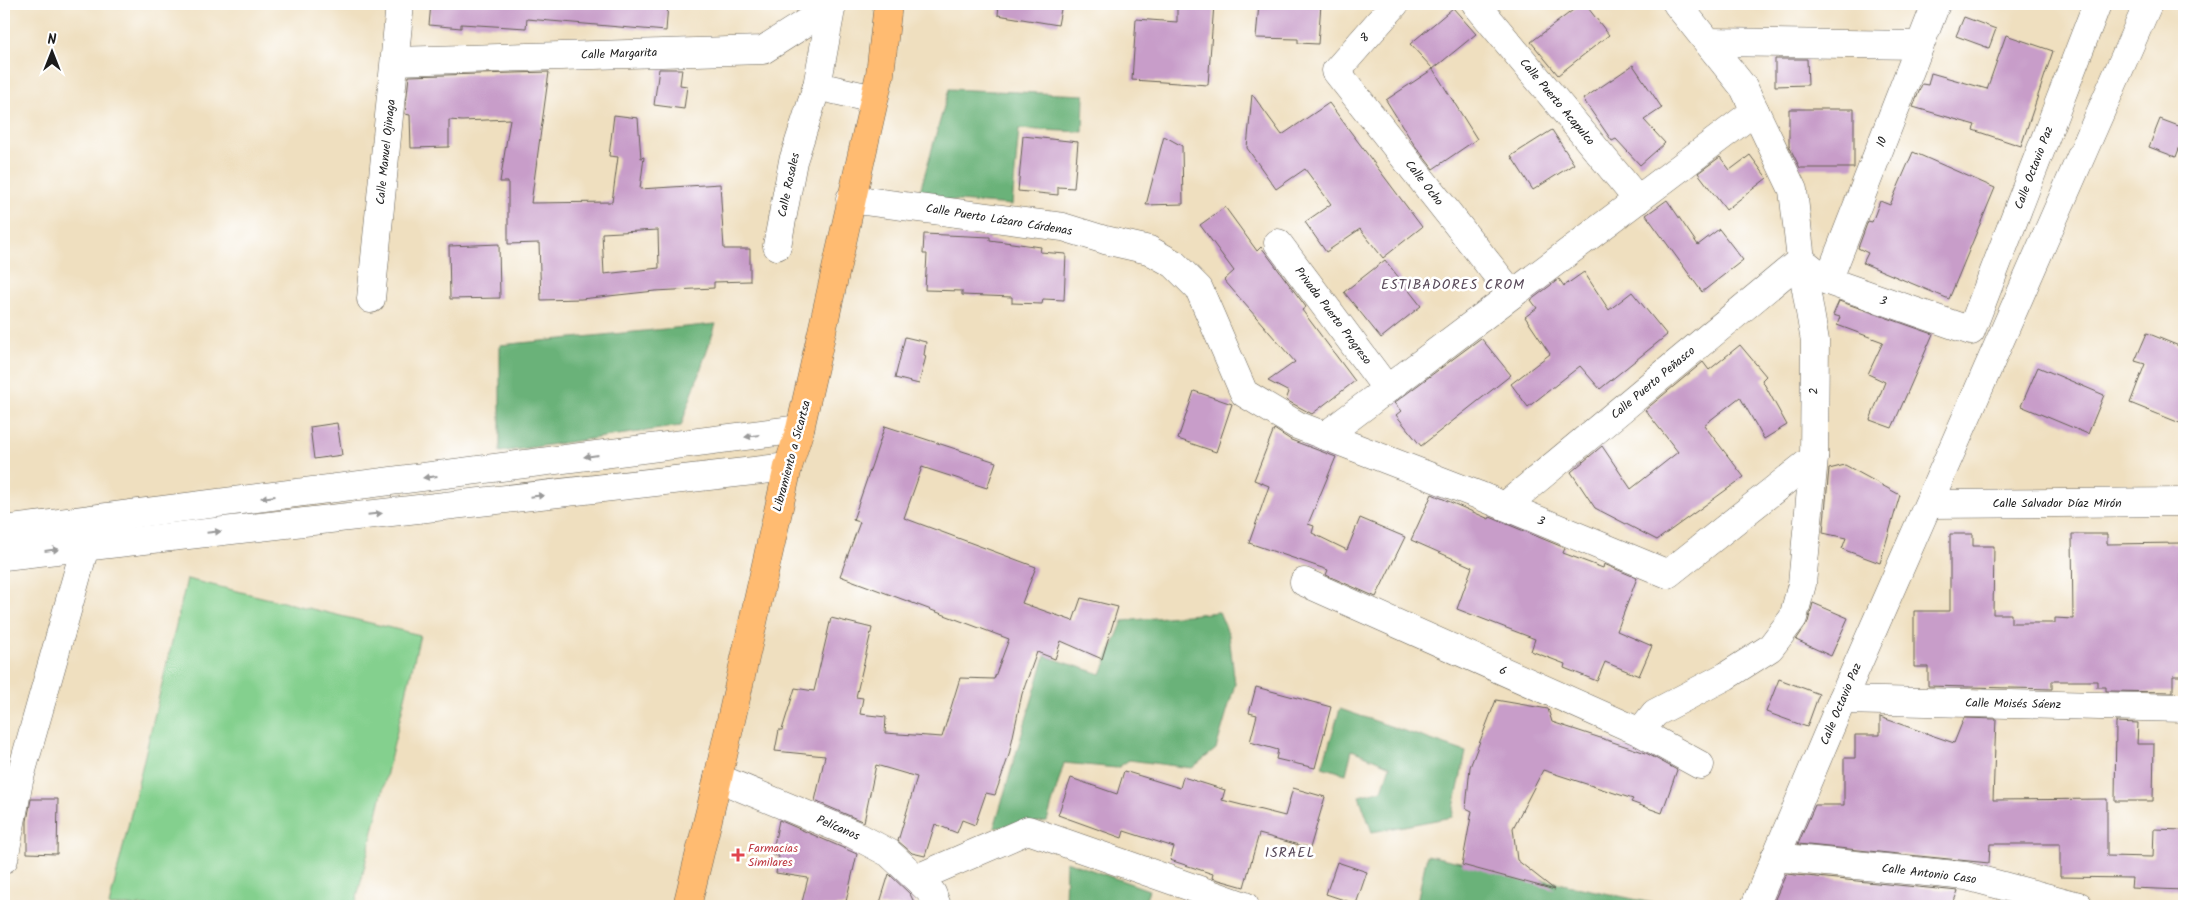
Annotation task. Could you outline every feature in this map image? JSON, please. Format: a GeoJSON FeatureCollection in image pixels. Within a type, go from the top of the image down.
{"type":"FeatureCollection","features":[{"type":"Feature","properties":{"kind":"main road","name":"Libramiento a Sicartsa"},"geometry":{"type":"LineString","coordinates":[[687,906],[718,778],[788,467],[800,429],[850,199],[880,74],[888,4]]}},
{"type":"Feature","properties":{"kind":"street","name":"Calle Manuel Ojinaga"},"geometry":{"type":"LineString","coordinates":[[371,299],[400,4]]}},
{"type":"Feature","properties":{"kind":"street","name":"8"},"geometry":{"type":"LineString","coordinates":[[1336,71],[1395,4]]}},
{"type":"Feature","properties":{"kind":"street","name":"Calle Puerto Acapulco"},"geometry":{"type":"LineString","coordinates":[[1476,4],[1638,200]]}},
{"type":"Feature","properties":{"kind":"street","name":"2"},"geometry":{"type":"LineString","coordinates":[[1640,732],[1655,713],[1726,676],[1770,648],[1793,618],[1802,584],[1814,458],[1815,341],[1801,260],[1793,190],[1744,88],[1677,4]]}},
{"type":"Feature","properties":{"kind":"street","name":"10"},"geometry":{"type":"LineString","coordinates":[[1828,281],[1936,4]]}},
{"type":"Feature","properties":{"kind":"street","name":"Calle Octavio Paz"},"geometry":{"type":"LineString","coordinates":[[1971,332],[2097,4]]}},
{"type":"Feature","properties":{"kind":"street","name":"Calle Octavio Paz"},"geometry":{"type":"LineString","coordinates":[[1755,906],[1842,700],[2148,4]]}},
{"type":"Feature","properties":{"kind":"street","name":"Calle Margarita"},"geometry":{"type":"LineString","coordinates":[[395,61],[763,50],[832,5]]}},
{"type":"Feature","properties":{"kind":"street","name":"Calle Rosales"},"geometry":{"type":"LineString","coordinates":[[777,246],[793,161],[816,86],[832,5]]}},
{"type":"Feature","properties":{"kind":"street"},"geometry":{"type":"LineString","coordinates":[[1708,42],[1920,45]]}},
{"type":"Feature","properties":{"kind":"street","name":"Calle Ocho"},"geometry":{"type":"LineString","coordinates":[[1336,71],[1512,294]]}},
{"type":"Feature","properties":{"kind":"street"},"geometry":{"type":"LineString","coordinates":[[816,86],[874,99]]}},
{"type":"Feature","properties":{"kind":"street"},"geometry":{"type":"LineString","coordinates":[[1325,436],[1755,111]]}},
{"type":"Feature","properties":{"kind":"street","name":"Calle Puerto Lázaro Cárdenas"},"geometry":{"type":"LineString","coordinates":[[850,199],[1063,227],[1105,240],[1149,250],[1174,264],[1200,289],[1244,393]]}},
{"type":"Feature","properties":{"kind":"street","name":"Privada Puerto Progreso"},"geometry":{"type":"LineString","coordinates":[[1278,243],[1387,389]]}},
{"type":"Feature","properties":{"kind":"street","name":"3"},"geometry":{"type":"LineString","coordinates":[[1801,260],[1828,281],[1971,332]]}},
{"type":"Feature","properties":{"kind":"street","name":"Calle Puerto Peñasco"},"geometry":{"type":"LineString","coordinates":[[1505,506],[1801,260]]}},
{"type":"Feature","properties":{"kind":"street","name":"3"},"geometry":{"type":"LineString","coordinates":[[1244,393],[1297,425],[1505,506],[1668,574],[1814,458]]}},
{"type":"Feature","properties":{"kind":"street"},"geometry":{"type":"LineString","coordinates":[[4,530],[800,429]]}},
{"type":"Feature","properties":{"kind":"street"},"geometry":{"type":"LineString","coordinates":[[4,556],[788,467]]}},
{"type":"Feature","properties":{"kind":"street","name":"Calle Salvador Díaz Mirón"},"geometry":{"type":"LineString","coordinates":[[1929,504],[2184,502]]}},
{"type":"Feature","properties":{"kind":"street"},"geometry":{"type":"LineString","coordinates":[[4,859],[19,782],[85,546]]}},
{"type":"Feature","properties":{"kind":"street","name":"6"},"geometry":{"type":"LineString","coordinates":[[1304,582],[1640,732],[1700,765]]}},
{"type":"Feature","properties":{"kind":"street","name":"Calle Moisés Sáenz"},"geometry":{"type":"LineString","coordinates":[[1842,700],[2184,708]]}},
{"type":"Feature","properties":{"kind":"street","name":"Pelícanos"},"geometry":{"type":"LineString","coordinates":[[718,778],[854,834],[889,853],[932,893],[937,906]]}},
{"type":"Feature","properties":{"kind":"street"},"geometry":{"type":"LineString","coordinates":[[916,878],[1028,830],[1245,906]]}},
{"type":"Feature","properties":{"kind":"street","name":"Calle Antonio Caso"},"geometry":{"type":"LineString","coordinates":[[1775,857],[1966,876],[2079,906]]}},
{"type":"Feature","properties":{"kind":"green space"},"geometry":{"type":"Polygon","coordinates":[[[949,89],[1084,95],[1083,132],[1019,129],[1012,205],[918,198],[949,89]]]}},
{"type":"Feature","properties":{"kind":"green space"},"geometry":{"type":"Polygon","coordinates":[[[716,324],[681,426],[500,452],[500,345],[716,324]]]}},
{"type":"Feature","properties":{"kind":"green space"},"geometry":{"type":"Polygon","coordinates":[[[187,579],[420,635],[355,906],[109,906],[187,579]]]}},
{"type":"Feature","properties":{"kind":"green space"},"geometry":{"type":"Polygon","coordinates":[[[1219,612],[1229,635],[1235,684],[1216,749],[1192,768],[1129,760],[1117,768],[1064,763],[1047,821],[994,828],[1045,656],[1101,674],[1123,621],[1219,612]]]}},
{"type":"Feature","properties":{"kind":"green space"},"geometry":{"type":"Polygon","coordinates":[[[1340,709],[1466,752],[1452,817],[1372,832],[1359,796],[1382,790],[1390,766],[1352,750],[1346,774],[1322,767],[1340,709]]]}},
{"type":"Feature","properties":{"kind":"green space"},"geometry":{"type":"Polygon","coordinates":[[[1427,855],[1661,905],[1416,906],[1427,855]]]}},
{"type":"Feature","properties":{"kind":"green space"},"geometry":{"type":"Polygon","coordinates":[[[1066,861],[1149,890],[1143,906],[1065,906],[1066,861]]]}},
{"type":"Feature","properties":{"kind":"building"},"geometry":{"type":"Polygon","coordinates":[[[431,4],[668,4],[666,31],[527,19],[526,28],[461,24],[461,28],[429,25],[431,4]]]}},
{"type":"Feature","properties":{"kind":"building"},"geometry":{"type":"Polygon","coordinates":[[[999,4],[1062,4],[1058,25],[998,15],[999,4]]]}},
{"type":"Feature","properties":{"kind":"building"},"geometry":{"type":"Polygon","coordinates":[[[1177,4],[1214,4],[1208,85],[1132,80],[1136,19],[1177,22],[1177,4]]]}},
{"type":"Feature","properties":{"kind":"building"},"geometry":{"type":"Polygon","coordinates":[[[1259,4],[1321,4],[1318,44],[1298,43],[1298,39],[1256,38],[1259,4]]]}},
{"type":"Feature","properties":{"kind":"building"},"geometry":{"type":"Polygon","coordinates":[[[1581,4],[1585,4],[1609,35],[1558,75],[1531,42],[1581,4]]]}},
{"type":"Feature","properties":{"kind":"building"},"geometry":{"type":"Polygon","coordinates":[[[1453,8],[1476,34],[1433,69],[1410,44],[1453,8]]]}},
{"type":"Feature","properties":{"kind":"building"},"geometry":{"type":"Polygon","coordinates":[[[1964,17],[1996,29],[1989,48],[1956,36],[1964,17]]]}},
{"type":"Feature","properties":{"kind":"building"},"geometry":{"type":"Polygon","coordinates":[[[2006,35],[2053,51],[2021,146],[1973,130],[1975,125],[1913,107],[1922,84],[1928,85],[1931,73],[1987,89],[2006,35]]]}},
{"type":"Feature","properties":{"kind":"building"},"geometry":{"type":"Polygon","coordinates":[[[1775,59],[1807,59],[1808,85],[1775,86],[1775,59]]]}},
{"type":"Feature","properties":{"kind":"building"},"geometry":{"type":"Polygon","coordinates":[[[1633,65],[1662,108],[1644,120],[1665,143],[1640,165],[1616,139],[1612,141],[1583,99],[1633,65]]]}},
{"type":"Feature","properties":{"kind":"building"},"geometry":{"type":"Polygon","coordinates":[[[659,69],[682,69],[680,85],[687,86],[684,109],[654,105],[659,69]]]}},
{"type":"Feature","properties":{"kind":"building"},"geometry":{"type":"Polygon","coordinates":[[[1433,69],[1477,139],[1433,169],[1413,143],[1386,100],[1433,69]]]}},
{"type":"Feature","properties":{"kind":"building"},"geometry":{"type":"Polygon","coordinates":[[[549,72],[531,203],[612,202],[618,157],[609,156],[614,115],[638,118],[641,158],[644,157],[640,189],[720,184],[724,249],[750,249],[750,281],[714,282],[714,288],[655,291],[581,299],[541,300],[539,243],[508,244],[508,182],[500,182],[510,119],[449,120],[449,147],[411,148],[410,115],[405,114],[409,76],[549,72]],[[658,230],[602,233],[604,274],[659,268],[658,230]]]}},
{"type":"Feature","properties":{"kind":"building"},"geometry":{"type":"Polygon","coordinates":[[[1252,94],[1282,135],[1329,103],[1422,227],[1383,258],[1360,229],[1326,252],[1305,222],[1331,204],[1305,169],[1276,189],[1247,148],[1252,94]]]}},
{"type":"Feature","properties":{"kind":"building"},"geometry":{"type":"Polygon","coordinates":[[[1789,109],[1854,109],[1854,168],[1800,168],[1789,146],[1789,109]]]}},
{"type":"Feature","properties":{"kind":"building"},"geometry":{"type":"Polygon","coordinates":[[[2160,119],[2184,128],[2184,135],[2176,157],[2149,147],[2160,119]]]}},
{"type":"Feature","properties":{"kind":"building"},"geometry":{"type":"Polygon","coordinates":[[[1552,130],[1574,164],[1533,190],[1511,156],[1552,130]]]}},
{"type":"Feature","properties":{"kind":"building"},"geometry":{"type":"Polygon","coordinates":[[[1023,136],[1078,142],[1074,188],[1058,187],[1058,195],[1018,191],[1023,136]]]}},
{"type":"Feature","properties":{"kind":"building"},"geometry":{"type":"Polygon","coordinates":[[[1164,136],[1182,146],[1183,204],[1146,205],[1164,136]]]}},
{"type":"Feature","properties":{"kind":"building"},"geometry":{"type":"Polygon","coordinates":[[[1913,152],[1995,188],[1949,299],[1863,263],[1868,253],[1858,248],[1868,221],[1872,222],[1880,201],[1890,205],[1913,152]]]}},
{"type":"Feature","properties":{"kind":"building"},"geometry":{"type":"Polygon","coordinates":[[[1750,155],[1767,178],[1726,210],[1698,173],[1720,157],[1730,170],[1750,155]]]}},
{"type":"Feature","properties":{"kind":"building"},"geometry":{"type":"Polygon","coordinates":[[[1667,200],[1698,245],[1719,229],[1743,260],[1702,292],[1646,215],[1667,200]]]}},
{"type":"Feature","properties":{"kind":"building"},"geometry":{"type":"Polygon","coordinates":[[[1225,207],[1257,251],[1261,247],[1265,252],[1306,307],[1302,310],[1355,381],[1312,414],[1286,400],[1289,392],[1268,381],[1295,362],[1224,280],[1234,271],[1200,225],[1225,207]]]}},
{"type":"Feature","properties":{"kind":"building"},"geometry":{"type":"Polygon","coordinates":[[[924,234],[990,237],[990,240],[1041,247],[1040,252],[1066,254],[1064,300],[1043,299],[1042,304],[1012,303],[1012,297],[962,295],[962,291],[925,290],[927,254],[923,254],[924,234]]]}},
{"type":"Feature","properties":{"kind":"building"},"geometry":{"type":"Polygon","coordinates":[[[499,244],[500,298],[450,299],[449,246],[499,244]]]}},
{"type":"Feature","properties":{"kind":"building"},"geometry":{"type":"Polygon","coordinates":[[[1385,260],[1421,306],[1381,338],[1344,292],[1385,260]]]}},
{"type":"Feature","properties":{"kind":"building"},"geometry":{"type":"Polygon","coordinates":[[[1584,272],[1609,310],[1632,292],[1667,335],[1600,389],[1580,366],[1528,407],[1511,384],[1550,354],[1525,317],[1537,308],[1531,300],[1559,279],[1564,286],[1584,272]]]}},
{"type":"Feature","properties":{"kind":"building"},"geometry":{"type":"Polygon","coordinates":[[[1839,301],[1933,334],[1892,428],[1870,420],[1885,382],[1868,374],[1883,342],[1837,325],[1840,317],[1833,315],[1839,301]]]}},
{"type":"Feature","properties":{"kind":"building"},"geometry":{"type":"Polygon","coordinates":[[[2147,333],[2184,348],[2184,411],[2180,423],[2130,403],[2145,364],[2135,361],[2147,333]]]}},
{"type":"Feature","properties":{"kind":"building"},"geometry":{"type":"Polygon","coordinates":[[[905,337],[926,342],[924,355],[926,356],[919,384],[895,378],[905,337]]]}},
{"type":"Feature","properties":{"kind":"building"},"geometry":{"type":"Polygon","coordinates":[[[1481,338],[1511,375],[1421,446],[1396,415],[1401,411],[1394,403],[1481,338]]]}},
{"type":"Feature","properties":{"kind":"building"},"geometry":{"type":"Polygon","coordinates":[[[1740,345],[1766,376],[1762,380],[1787,425],[1764,439],[1740,397],[1704,425],[1744,477],[1657,540],[1595,508],[1571,472],[1602,446],[1631,489],[1678,452],[1645,410],[1703,362],[1709,370],[1740,345]]]}},
{"type":"Feature","properties":{"kind":"building"},"geometry":{"type":"Polygon","coordinates":[[[2038,367],[2104,395],[2088,434],[2021,406],[2038,367]]]}},
{"type":"Feature","properties":{"kind":"building"},"geometry":{"type":"Polygon","coordinates":[[[1194,391],[1232,404],[1216,452],[1178,439],[1194,391]]]}},
{"type":"Feature","properties":{"kind":"building"},"geometry":{"type":"Polygon","coordinates":[[[337,423],[342,455],[314,459],[310,427],[337,423]]]}},
{"type":"Feature","properties":{"kind":"building"},"geometry":{"type":"Polygon","coordinates":[[[885,426],[996,462],[987,488],[922,467],[904,518],[1036,567],[1022,603],[1073,621],[1081,598],[1118,607],[1102,659],[1061,641],[1055,659],[1037,652],[1022,694],[1009,755],[995,795],[986,793],[975,825],[962,820],[957,833],[935,824],[925,856],[912,853],[898,841],[917,777],[876,765],[864,822],[815,801],[825,756],[775,751],[779,730],[782,730],[795,688],[814,691],[831,618],[872,628],[856,697],[863,698],[860,714],[886,717],[885,733],[942,737],[960,678],[994,679],[1009,639],[840,576],[860,522],[853,520],[885,426]]]}},
{"type":"Feature","properties":{"kind":"building"},"geometry":{"type":"Polygon","coordinates":[[[1274,429],[1291,440],[1336,457],[1308,524],[1314,526],[1312,533],[1347,550],[1360,518],[1405,537],[1376,597],[1326,575],[1328,570],[1249,543],[1269,486],[1254,480],[1274,429]]]}},
{"type":"Feature","properties":{"kind":"building"},"geometry":{"type":"Polygon","coordinates":[[[1845,465],[1900,495],[1880,563],[1842,549],[1846,538],[1823,533],[1829,469],[1845,465]]]}},
{"type":"Feature","properties":{"kind":"building"},"geometry":{"type":"Polygon","coordinates":[[[1432,494],[1489,519],[1490,517],[1565,548],[1563,553],[1603,568],[1604,564],[1637,578],[1617,631],[1652,646],[1639,676],[1605,662],[1597,681],[1564,668],[1565,664],[1531,651],[1535,639],[1457,609],[1472,567],[1411,540],[1432,494]]]}},
{"type":"Feature","properties":{"kind":"building"},"geometry":{"type":"Polygon","coordinates":[[[1950,534],[1973,534],[1973,546],[1994,546],[1993,614],[2011,614],[2011,623],[2055,623],[2055,618],[2073,619],[2072,534],[2107,534],[2107,544],[2181,543],[2184,676],[2173,676],[2173,692],[2106,691],[2106,687],[2097,687],[2097,681],[2052,681],[2052,689],[1928,686],[1928,667],[1914,667],[1914,611],[1950,611],[1950,534]]]}},
{"type":"Feature","properties":{"kind":"building"},"geometry":{"type":"Polygon","coordinates":[[[1813,603],[1848,618],[1831,656],[1796,640],[1808,622],[1813,603]]]}},
{"type":"Feature","properties":{"kind":"building"},"geometry":{"type":"Polygon","coordinates":[[[1779,679],[1819,694],[1807,727],[1766,712],[1779,679]]]}},
{"type":"Feature","properties":{"kind":"building"},"geometry":{"type":"Polygon","coordinates":[[[1256,687],[1331,707],[1315,768],[1276,759],[1278,750],[1250,742],[1257,715],[1249,713],[1256,687]]]}},
{"type":"Feature","properties":{"kind":"building"},"geometry":{"type":"Polygon","coordinates":[[[1496,700],[1548,709],[1552,722],[1646,753],[1677,770],[1662,813],[1631,802],[1633,799],[1543,770],[1513,828],[1517,860],[1555,890],[1462,865],[1472,811],[1466,808],[1470,767],[1496,700]]]}},
{"type":"Feature","properties":{"kind":"building"},"geometry":{"type":"Polygon","coordinates":[[[1880,717],[1954,743],[1964,718],[1996,719],[1993,800],[2107,799],[2107,856],[2153,857],[2154,829],[2184,830],[2184,890],[2131,888],[2132,878],[2060,877],[2060,844],[1990,844],[1989,863],[1798,844],[1815,805],[1844,805],[1844,758],[1855,758],[1855,735],[1880,735],[1880,717]]]}},
{"type":"Feature","properties":{"kind":"building"},"geometry":{"type":"Polygon","coordinates":[[[2116,722],[2138,723],[2137,744],[2154,744],[2153,801],[2115,801],[2116,722]]]}},
{"type":"Feature","properties":{"kind":"building"},"geometry":{"type":"Polygon","coordinates":[[[1124,771],[1180,788],[1183,777],[1225,790],[1222,800],[1285,816],[1293,788],[1325,797],[1310,848],[1259,834],[1244,887],[1212,878],[1213,874],[1170,860],[1174,847],[1124,831],[1122,838],[1058,815],[1071,778],[1117,794],[1124,771]]]}},
{"type":"Feature","properties":{"kind":"building"},"geometry":{"type":"Polygon","coordinates":[[[31,799],[58,799],[57,854],[27,853],[27,821],[31,799]]]}},
{"type":"Feature","properties":{"kind":"building"},"geometry":{"type":"Polygon","coordinates":[[[779,820],[857,854],[845,906],[801,906],[808,878],[776,873],[779,856],[772,855],[779,820]]]}},
{"type":"Feature","properties":{"kind":"building"},"geometry":{"type":"Polygon","coordinates":[[[1337,862],[1367,872],[1356,904],[1326,894],[1337,862]]]}},
{"type":"Feature","properties":{"kind":"building"},"geometry":{"type":"Polygon","coordinates":[[[889,874],[910,894],[916,906],[879,906],[889,874]]]}},
{"type":"Feature","properties":{"kind":"building"},"geometry":{"type":"Polygon","coordinates":[[[1786,874],[1958,891],[1952,906],[1772,906],[1786,874]]]}},
{"type":"Feature","properties":{"kind":"place","name":"Farmacias Similares"},"geometry":{"type":"Point","coordinates":[738,855]}},
{"type":"Feature","properties":{"kind":"district","name":"ESTIBADORES CROM"},"geometry":{"type":"Point","coordinates":[1453,285]}},
{"type":"Feature","properties":{"kind":"district","name":"ISRAEL"},"geometry":{"type":"Point","coordinates":[1290,853]}}]}
